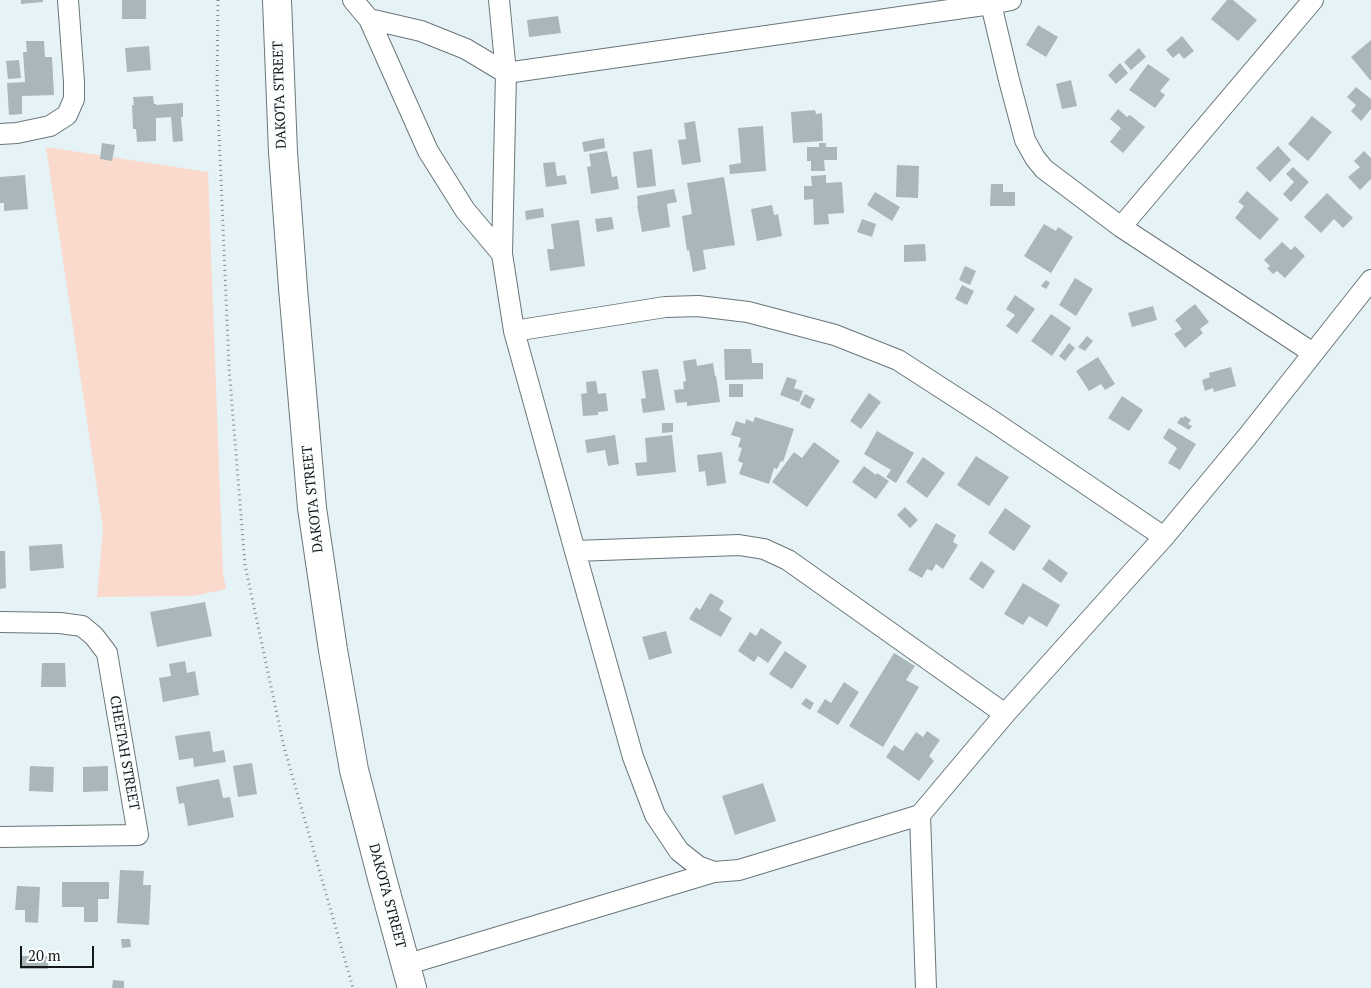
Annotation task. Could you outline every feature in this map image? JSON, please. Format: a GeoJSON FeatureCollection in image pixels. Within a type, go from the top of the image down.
{"type":"FeatureCollection","features":[{"type":"Feature","properties":{"kind":"street"},"geometry":{"type":"LineString","coordinates":[[0,134],[17,133],[50,126],[67,115],[74,99],[68,0]]}},
{"type":"Feature","properties":{"kind":"street","name":"DAKOTA STREET"},"geometry":{"type":"LineString","coordinates":[[277,0],[282,152],[312,508],[333,650],[354,770],[409,976]]}},
{"type":"Feature","properties":{"kind":"street"},"geometry":{"type":"LineString","coordinates":[[353,0],[369,19],[428,151],[465,210],[502,254]]}},
{"type":"Feature","properties":{"kind":"street"},"geometry":{"type":"LineString","coordinates":[[499,0],[506,73],[502,254],[514,331],[633,757],[655,815],[679,852],[698,866],[714,872]]}},
{"type":"Feature","properties":{"kind":"street"},"geometry":{"type":"LineString","coordinates":[[369,19],[421,31],[466,49],[506,73],[1011,0]]}},
{"type":"Feature","properties":{"kind":"street"},"geometry":{"type":"LineString","coordinates":[[1121,227],[1313,0]]}},
{"type":"Feature","properties":{"kind":"street"},"geometry":{"type":"LineString","coordinates":[[991,2],[1008,80],[1023,132],[1035,158],[1044,169],[1121,227],[1313,353]]}},
{"type":"Feature","properties":{"kind":"street"},"geometry":{"type":"LineString","coordinates":[[409,976],[714,872],[739,870],[920,815],[1005,714],[1164,537],[1247,437],[1371,280]]}},
{"type":"Feature","properties":{"kind":"street"},"geometry":{"type":"LineString","coordinates":[[514,331],[665,307],[698,306],[748,312],[835,335],[898,360],[991,420],[1164,537]]}},
{"type":"Feature","properties":{"kind":"street"},"geometry":{"type":"LineString","coordinates":[[575,551],[739,546],[764,549],[788,560],[1005,714]]}},
{"type":"Feature","properties":{"kind":"street","name":"CHEETAH STREET"},"geometry":{"type":"LineString","coordinates":[[0,622],[60,623],[82,626],[94,636],[107,653],[138,835],[0,837]]}},
{"type":"Feature","properties":{"kind":"street"},"geometry":{"type":"LineString","coordinates":[[920,815],[926,988]]}},
{"type":"Feature","properties":{"kind":"path"},"geometry":{"type":"LineString","coordinates":[[218,0],[218,86],[229,367],[246,566],[284,748],[353,988]]}},
{"type":"Feature","properties":{"kind":"shaded area"},"geometry":{"type":"Polygon","coordinates":[[[46,147],[208,172],[223,573],[226,589],[194,596],[97,597],[103,528],[46,147]]]}},
{"type":"Feature","properties":{"kind":"building"},"geometry":{"type":"Polygon","coordinates":[[[21,0],[43,0],[43,2],[21,4],[21,0]]]}},
{"type":"Feature","properties":{"kind":"building"},"geometry":{"type":"Polygon","coordinates":[[[122,0],[146,0],[146,19],[122,19],[122,0]]]}},
{"type":"Feature","properties":{"kind":"building"},"geometry":{"type":"Polygon","coordinates":[[[1227,0],[1233,0],[1257,20],[1238,41],[1211,19],[1227,0]]]}},
{"type":"Feature","properties":{"kind":"building"},"geometry":{"type":"Polygon","coordinates":[[[558,16],[561,33],[529,37],[527,20],[558,16]]]}},
{"type":"Feature","properties":{"kind":"building"},"geometry":{"type":"Polygon","coordinates":[[[1038,25],[1058,37],[1046,57],[1026,45],[1038,25]]]}},
{"type":"Feature","properties":{"kind":"building"},"geometry":{"type":"Polygon","coordinates":[[[1182,36],[1194,51],[1184,59],[1179,53],[1173,58],[1166,50],[1182,36]]]}},
{"type":"Feature","properties":{"kind":"building"},"geometry":{"type":"Polygon","coordinates":[[[1371,40],[1371,81],[1351,57],[1371,40]]]}},
{"type":"Feature","properties":{"kind":"building"},"geometry":{"type":"Polygon","coordinates":[[[26,41],[44,41],[45,57],[52,57],[54,95],[22,96],[22,114],[9,115],[7,83],[25,82],[23,52],[27,52],[26,41]]]}},
{"type":"Feature","properties":{"kind":"building"},"geometry":{"type":"Polygon","coordinates":[[[149,46],[151,70],[127,72],[125,48],[149,46]]]}},
{"type":"Feature","properties":{"kind":"building"},"geometry":{"type":"Polygon","coordinates":[[[1139,48],[1146,57],[1131,70],[1124,62],[1139,48]]]}},
{"type":"Feature","properties":{"kind":"building"},"geometry":{"type":"Polygon","coordinates":[[[19,60],[21,78],[8,79],[6,61],[19,60]]]}},
{"type":"Feature","properties":{"kind":"building"},"geometry":{"type":"Polygon","coordinates":[[[1120,63],[1128,73],[1116,84],[1108,75],[1120,63]]]}},
{"type":"Feature","properties":{"kind":"building"},"geometry":{"type":"Polygon","coordinates":[[[1148,64],[1170,79],[1160,91],[1165,95],[1155,108],[1129,90],[1148,64]]]}},
{"type":"Feature","properties":{"kind":"building"},"geometry":{"type":"Polygon","coordinates":[[[1071,80],[1077,106],[1062,109],[1056,84],[1071,80]]]}},
{"type":"Feature","properties":{"kind":"building"},"geometry":{"type":"Polygon","coordinates":[[[1356,87],[1371,99],[1371,109],[1361,121],[1351,111],[1356,105],[1347,97],[1356,87]]]}},
{"type":"Feature","properties":{"kind":"building"},"geometry":{"type":"Polygon","coordinates":[[[153,96],[154,104],[156,105],[183,103],[183,117],[181,117],[183,141],[173,142],[171,117],[156,118],[156,141],[137,142],[136,129],[133,129],[133,97],[153,96]]]}},
{"type":"Feature","properties":{"kind":"building"},"geometry":{"type":"Polygon","coordinates":[[[1118,109],[1127,117],[1130,115],[1145,127],[1123,153],[1110,142],[1121,128],[1110,119],[1118,109]]]}},
{"type":"Feature","properties":{"kind":"building"},"geometry":{"type":"Polygon","coordinates":[[[815,110],[816,114],[822,113],[823,141],[793,143],[791,112],[815,110]]]}},
{"type":"Feature","properties":{"kind":"building"},"geometry":{"type":"Polygon","coordinates":[[[1312,116],[1332,132],[1308,161],[1288,144],[1312,116]]]}},
{"type":"Feature","properties":{"kind":"building"},"geometry":{"type":"Polygon","coordinates":[[[695,121],[701,162],[682,165],[678,140],[686,139],[684,123],[695,121]]]}},
{"type":"Feature","properties":{"kind":"building"},"geometry":{"type":"Polygon","coordinates":[[[763,126],[766,171],[730,174],[729,165],[741,163],[738,128],[763,126]]]}},
{"type":"Feature","properties":{"kind":"building"},"geometry":{"type":"Polygon","coordinates":[[[604,138],[605,148],[584,152],[582,142],[604,138]]]}},
{"type":"Feature","properties":{"kind":"building"},"geometry":{"type":"Polygon","coordinates":[[[102,143],[115,145],[112,161],[100,159],[102,143]]]}},
{"type":"Feature","properties":{"kind":"building"},"geometry":{"type":"Polygon","coordinates":[[[819,143],[826,143],[826,147],[837,147],[837,160],[824,160],[825,171],[811,171],[811,161],[807,161],[807,147],[819,147],[819,143]]]}},
{"type":"Feature","properties":{"kind":"building"},"geometry":{"type":"Polygon","coordinates":[[[1278,146],[1291,160],[1270,182],[1256,168],[1278,146]]]}},
{"type":"Feature","properties":{"kind":"building"},"geometry":{"type":"Polygon","coordinates":[[[652,149],[656,186],[637,188],[633,152],[652,149]]]}},
{"type":"Feature","properties":{"kind":"building"},"geometry":{"type":"Polygon","coordinates":[[[607,151],[612,177],[617,176],[619,189],[591,194],[587,167],[591,166],[589,154],[607,151]]]}},
{"type":"Feature","properties":{"kind":"building"},"geometry":{"type":"Polygon","coordinates":[[[1364,151],[1371,158],[1371,179],[1360,190],[1348,177],[1360,167],[1354,161],[1364,151]]]}},
{"type":"Feature","properties":{"kind":"building"},"geometry":{"type":"Polygon","coordinates":[[[555,162],[557,176],[565,175],[567,184],[546,187],[543,163],[555,162]]]}},
{"type":"Feature","properties":{"kind":"building"},"geometry":{"type":"Polygon","coordinates":[[[897,165],[919,166],[918,198],[896,197],[897,165]]]}},
{"type":"Feature","properties":{"kind":"building"},"geometry":{"type":"Polygon","coordinates":[[[1293,167],[1309,182],[1291,202],[1283,194],[1294,182],[1286,174],[1293,167]]]}},
{"type":"Feature","properties":{"kind":"building"},"geometry":{"type":"Polygon","coordinates":[[[25,175],[28,209],[4,211],[4,203],[0,203],[0,177],[25,175]]]}},
{"type":"Feature","properties":{"kind":"building"},"geometry":{"type":"Polygon","coordinates":[[[826,175],[826,183],[842,182],[844,213],[828,214],[829,224],[814,225],[813,199],[804,200],[804,186],[812,186],[811,176],[826,175]]]}},
{"type":"Feature","properties":{"kind":"building"},"geometry":{"type":"Polygon","coordinates":[[[724,177],[735,245],[703,250],[706,269],[693,272],[689,250],[687,251],[682,216],[692,214],[687,183],[724,177]]]}},
{"type":"Feature","properties":{"kind":"building"},"geometry":{"type":"Polygon","coordinates":[[[991,184],[1003,184],[1003,192],[1015,192],[1015,206],[990,206],[991,184]]]}},
{"type":"Feature","properties":{"kind":"building"},"geometry":{"type":"Polygon","coordinates":[[[674,189],[677,202],[667,204],[670,227],[642,232],[637,196],[674,189]]]}},
{"type":"Feature","properties":{"kind":"building"},"geometry":{"type":"Polygon","coordinates":[[[1247,191],[1279,219],[1260,240],[1235,218],[1244,206],[1238,202],[1247,191]]]}},
{"type":"Feature","properties":{"kind":"building"},"geometry":{"type":"Polygon","coordinates":[[[875,192],[900,207],[892,221],[867,205],[875,192]]]}},
{"type":"Feature","properties":{"kind":"building"},"geometry":{"type":"Polygon","coordinates":[[[1327,193],[1353,218],[1343,228],[1334,219],[1321,233],[1304,217],[1327,193]]]}},
{"type":"Feature","properties":{"kind":"building"},"geometry":{"type":"Polygon","coordinates":[[[772,205],[774,215],[778,214],[782,236],[757,241],[751,209],[772,205]]]}},
{"type":"Feature","properties":{"kind":"building"},"geometry":{"type":"Polygon","coordinates":[[[543,208],[544,217],[526,220],[525,211],[543,208]]]}},
{"type":"Feature","properties":{"kind":"building"},"geometry":{"type":"Polygon","coordinates":[[[612,217],[614,229],[597,232],[595,219],[612,217]]]}},
{"type":"Feature","properties":{"kind":"building"},"geometry":{"type":"Polygon","coordinates":[[[862,219],[876,224],[872,237],[857,232],[862,219]]]}},
{"type":"Feature","properties":{"kind":"building"},"geometry":{"type":"Polygon","coordinates":[[[579,220],[585,266],[550,271],[547,249],[554,249],[551,224],[579,220]]]}},
{"type":"Feature","properties":{"kind":"building"},"geometry":{"type":"Polygon","coordinates":[[[1044,224],[1056,231],[1058,227],[1073,237],[1051,273],[1024,256],[1044,224]]]}},
{"type":"Feature","properties":{"kind":"building"},"geometry":{"type":"Polygon","coordinates":[[[1282,242],[1291,250],[1295,246],[1305,256],[1285,278],[1277,271],[1273,274],[1267,268],[1270,266],[1264,260],[1282,242]]]}},
{"type":"Feature","properties":{"kind":"building"},"geometry":{"type":"Polygon","coordinates":[[[925,244],[926,261],[904,262],[904,245],[925,244]]]}},
{"type":"Feature","properties":{"kind":"building"},"geometry":{"type":"Polygon","coordinates":[[[965,266],[976,271],[970,285],[959,280],[965,266]]]}},
{"type":"Feature","properties":{"kind":"building"},"geometry":{"type":"Polygon","coordinates":[[[1075,278],[1093,289],[1076,316],[1059,305],[1075,278]]]}},
{"type":"Feature","properties":{"kind":"building"},"geometry":{"type":"Polygon","coordinates":[[[1046,280],[1050,283],[1046,289],[1041,286],[1046,280]]]}},
{"type":"Feature","properties":{"kind":"building"},"geometry":{"type":"Polygon","coordinates":[[[962,285],[974,291],[967,305],[955,299],[962,285]]]}},
{"type":"Feature","properties":{"kind":"building"},"geometry":{"type":"Polygon","coordinates":[[[1015,295],[1035,309],[1017,334],[1006,326],[1015,315],[1006,309],[1015,295]]]}},
{"type":"Feature","properties":{"kind":"building"},"geometry":{"type":"Polygon","coordinates":[[[1195,304],[1209,322],[1200,329],[1203,333],[1185,348],[1174,334],[1182,329],[1175,320],[1195,304]]]}},
{"type":"Feature","properties":{"kind":"building"},"geometry":{"type":"Polygon","coordinates":[[[1153,306],[1157,320],[1132,327],[1128,313],[1153,306]]]}},
{"type":"Feature","properties":{"kind":"building"},"geometry":{"type":"Polygon","coordinates":[[[1051,314],[1071,328],[1052,356],[1031,341],[1051,314]]]}},
{"type":"Feature","properties":{"kind":"building"},"geometry":{"type":"Polygon","coordinates":[[[1087,336],[1093,341],[1085,351],[1078,347],[1087,336]]]}},
{"type":"Feature","properties":{"kind":"building"},"geometry":{"type":"Polygon","coordinates":[[[1069,343],[1075,348],[1065,361],[1059,356],[1069,343]]]}},
{"type":"Feature","properties":{"kind":"building"},"geometry":{"type":"Polygon","coordinates":[[[724,349],[751,349],[752,363],[763,363],[763,379],[725,380],[724,349]]]}},
{"type":"Feature","properties":{"kind":"building"},"geometry":{"type":"Polygon","coordinates":[[[1098,357],[1115,384],[1105,390],[1101,384],[1089,391],[1076,371],[1098,357]]]}},
{"type":"Feature","properties":{"kind":"building"},"geometry":{"type":"Polygon","coordinates":[[[696,359],[697,366],[713,363],[720,402],[687,406],[687,402],[676,403],[674,390],[684,389],[683,382],[686,381],[683,361],[696,359]]]}},
{"type":"Feature","properties":{"kind":"building"},"geometry":{"type":"Polygon","coordinates":[[[1231,367],[1236,386],[1214,392],[1213,388],[1205,391],[1202,380],[1210,377],[1209,373],[1231,367]]]}},
{"type":"Feature","properties":{"kind":"building"},"geometry":{"type":"Polygon","coordinates":[[[658,369],[665,410],[643,413],[641,399],[646,398],[642,371],[658,369]]]}},
{"type":"Feature","properties":{"kind":"building"},"geometry":{"type":"Polygon","coordinates":[[[787,377],[797,380],[794,388],[803,391],[799,402],[780,395],[787,377]]]}},
{"type":"Feature","properties":{"kind":"building"},"geometry":{"type":"Polygon","coordinates":[[[596,381],[598,394],[606,393],[608,411],[598,412],[598,415],[583,416],[581,394],[587,393],[586,382],[596,381]]]}},
{"type":"Feature","properties":{"kind":"building"},"geometry":{"type":"Polygon","coordinates":[[[729,384],[743,384],[743,397],[729,397],[729,384]]]}},
{"type":"Feature","properties":{"kind":"building"},"geometry":{"type":"Polygon","coordinates":[[[869,393],[881,402],[861,429],[850,421],[869,393]]]}},
{"type":"Feature","properties":{"kind":"building"},"geometry":{"type":"Polygon","coordinates":[[[805,394],[815,399],[810,409],[800,404],[805,394]]]}},
{"type":"Feature","properties":{"kind":"building"},"geometry":{"type":"Polygon","coordinates":[[[1122,396],[1143,410],[1129,431],[1108,418],[1122,396]]]}},
{"type":"Feature","properties":{"kind":"building"},"geometry":{"type":"Polygon","coordinates":[[[1185,416],[1191,420],[1188,424],[1192,426],[1189,430],[1177,423],[1181,417],[1185,416]]]}},
{"type":"Feature","properties":{"kind":"building"},"geometry":{"type":"Polygon","coordinates":[[[755,417],[794,429],[783,462],[781,461],[777,469],[774,468],[769,484],[739,474],[743,463],[738,461],[742,448],[738,447],[741,438],[731,435],[736,421],[745,424],[746,419],[753,422],[755,417]]]}},
{"type":"Feature","properties":{"kind":"building"},"geometry":{"type":"Polygon","coordinates":[[[662,423],[673,423],[673,432],[662,433],[662,423]]]}},
{"type":"Feature","properties":{"kind":"building"},"geometry":{"type":"Polygon","coordinates":[[[1169,428],[1196,444],[1180,470],[1168,463],[1177,448],[1163,438],[1169,428]]]}},
{"type":"Feature","properties":{"kind":"building"},"geometry":{"type":"Polygon","coordinates":[[[877,431],[914,453],[896,483],[886,477],[891,470],[864,454],[877,431]]]}},
{"type":"Feature","properties":{"kind":"building"},"geometry":{"type":"Polygon","coordinates":[[[615,435],[619,464],[608,466],[605,450],[587,453],[585,440],[615,435]]]}},
{"type":"Feature","properties":{"kind":"building"},"geometry":{"type":"Polygon","coordinates":[[[672,435],[676,472],[637,476],[635,463],[647,462],[645,438],[672,435]]]}},
{"type":"Feature","properties":{"kind":"building"},"geometry":{"type":"Polygon","coordinates":[[[814,442],[840,461],[807,507],[772,482],[794,452],[802,458],[814,442]]]}},
{"type":"Feature","properties":{"kind":"building"},"geometry":{"type":"Polygon","coordinates":[[[722,452],[726,483],[707,486],[705,471],[699,472],[697,455],[722,452]]]}},
{"type":"Feature","properties":{"kind":"building"},"geometry":{"type":"Polygon","coordinates":[[[976,456],[1009,477],[989,506],[957,485],[976,456]]]}},
{"type":"Feature","properties":{"kind":"building"},"geometry":{"type":"Polygon","coordinates":[[[923,457],[945,473],[927,498],[906,482],[923,457]]]}},
{"type":"Feature","properties":{"kind":"building"},"geometry":{"type":"Polygon","coordinates":[[[864,466],[876,475],[877,473],[889,481],[876,499],[852,482],[864,466]]]}},
{"type":"Feature","properties":{"kind":"building"},"geometry":{"type":"Polygon","coordinates":[[[905,507],[918,520],[910,528],[897,515],[905,507]]]}},
{"type":"Feature","properties":{"kind":"building"},"geometry":{"type":"Polygon","coordinates":[[[1005,508],[1031,526],[1014,551],[988,533],[1005,508]]]}},
{"type":"Feature","properties":{"kind":"building"},"geometry":{"type":"Polygon","coordinates":[[[936,523],[956,535],[953,542],[958,545],[943,569],[936,564],[932,571],[927,569],[922,578],[908,570],[936,523]]]}},
{"type":"Feature","properties":{"kind":"building"},"geometry":{"type":"Polygon","coordinates":[[[62,544],[64,568],[30,571],[29,546],[62,544]]]}},
{"type":"Feature","properties":{"kind":"building"},"geometry":{"type":"Polygon","coordinates":[[[0,551],[5,551],[6,588],[0,589],[0,551]]]}},
{"type":"Feature","properties":{"kind":"building"},"geometry":{"type":"Polygon","coordinates":[[[1049,559],[1068,573],[1061,583],[1042,569],[1049,559]]]}},
{"type":"Feature","properties":{"kind":"building"},"geometry":{"type":"Polygon","coordinates":[[[981,561],[995,571],[983,589],[969,579],[981,561]]]}},
{"type":"Feature","properties":{"kind":"building"},"geometry":{"type":"Polygon","coordinates":[[[1023,583],[1060,605],[1047,627],[1029,616],[1023,625],[1004,614],[1023,583]]]}},
{"type":"Feature","properties":{"kind":"building"},"geometry":{"type":"Polygon","coordinates":[[[710,593],[724,601],[719,610],[732,618],[721,637],[689,619],[696,607],[700,610],[710,593]]]}},
{"type":"Feature","properties":{"kind":"building"},"geometry":{"type":"Polygon","coordinates":[[[205,602],[212,636],[157,647],[150,612],[205,602]]]}},
{"type":"Feature","properties":{"kind":"building"},"geometry":{"type":"Polygon","coordinates":[[[761,628],[782,642],[768,663],[758,656],[754,662],[738,651],[750,632],[756,636],[761,628]]]}},
{"type":"Feature","properties":{"kind":"building"},"geometry":{"type":"Polygon","coordinates":[[[666,631],[672,653],[649,660],[642,637],[666,631]]]}},
{"type":"Feature","properties":{"kind":"building"},"geometry":{"type":"Polygon","coordinates":[[[785,651],[807,666],[792,689],[769,674],[785,651]]]}},
{"type":"Feature","properties":{"kind":"building"},"geometry":{"type":"Polygon","coordinates":[[[894,653],[915,666],[906,680],[919,687],[883,747],[849,726],[894,653]]]}},
{"type":"Feature","properties":{"kind":"building"},"geometry":{"type":"Polygon","coordinates":[[[185,661],[187,673],[195,671],[199,695],[163,702],[159,678],[171,676],[169,664],[185,661]]]}},
{"type":"Feature","properties":{"kind":"building"},"geometry":{"type":"Polygon","coordinates":[[[42,663],[65,663],[66,687],[41,687],[42,663]]]}},
{"type":"Feature","properties":{"kind":"building"},"geometry":{"type":"Polygon","coordinates":[[[844,682],[859,692],[838,725],[817,712],[825,699],[831,703],[844,682]]]}},
{"type":"Feature","properties":{"kind":"building"},"geometry":{"type":"Polygon","coordinates":[[[806,698],[814,703],[810,710],[801,704],[806,698]]]}},
{"type":"Feature","properties":{"kind":"building"},"geometry":{"type":"Polygon","coordinates":[[[210,731],[213,752],[224,750],[226,762],[194,767],[193,758],[179,760],[175,736],[210,731]]]}},
{"type":"Feature","properties":{"kind":"building"},"geometry":{"type":"Polygon","coordinates":[[[927,731],[940,740],[929,756],[934,761],[919,781],[886,757],[894,745],[903,751],[916,732],[923,737],[927,731]]]}},
{"type":"Feature","properties":{"kind":"building"},"geometry":{"type":"Polygon","coordinates":[[[252,763],[257,794],[238,797],[233,766],[252,763]]]}},
{"type":"Feature","properties":{"kind":"building"},"geometry":{"type":"Polygon","coordinates":[[[30,766],[54,767],[53,792],[29,791],[30,766]]]}},
{"type":"Feature","properties":{"kind":"building"},"geometry":{"type":"Polygon","coordinates":[[[108,766],[108,791],[83,792],[83,767],[108,766]]]}},
{"type":"Feature","properties":{"kind":"building"},"geometry":{"type":"Polygon","coordinates":[[[219,779],[223,798],[230,797],[234,817],[188,826],[184,803],[179,804],[176,787],[219,779]]]}},
{"type":"Feature","properties":{"kind":"building"},"geometry":{"type":"Polygon","coordinates":[[[763,783],[776,821],[735,835],[722,796],[763,783]]]}},
{"type":"Feature","properties":{"kind":"building"},"geometry":{"type":"Polygon","coordinates":[[[120,870],[144,871],[143,885],[151,885],[149,925],[117,923],[120,870]]]}},
{"type":"Feature","properties":{"kind":"building"},"geometry":{"type":"Polygon","coordinates":[[[62,882],[109,882],[109,899],[98,899],[98,922],[84,922],[84,907],[62,907],[62,882]]]}},
{"type":"Feature","properties":{"kind":"building"},"geometry":{"type":"Polygon","coordinates":[[[17,886],[40,887],[38,923],[25,922],[25,910],[15,910],[17,886]]]}},
{"type":"Feature","properties":{"kind":"building"},"geometry":{"type":"Polygon","coordinates":[[[121,939],[130,939],[131,947],[122,948],[121,939]]]}},
{"type":"Feature","properties":{"kind":"building"},"geometry":{"type":"Polygon","coordinates":[[[20,956],[48,956],[48,969],[20,969],[20,956]]]}},
{"type":"Feature","properties":{"kind":"building"},"geometry":{"type":"Polygon","coordinates":[[[113,980],[124,981],[124,988],[112,988],[113,980]]]}}]}
